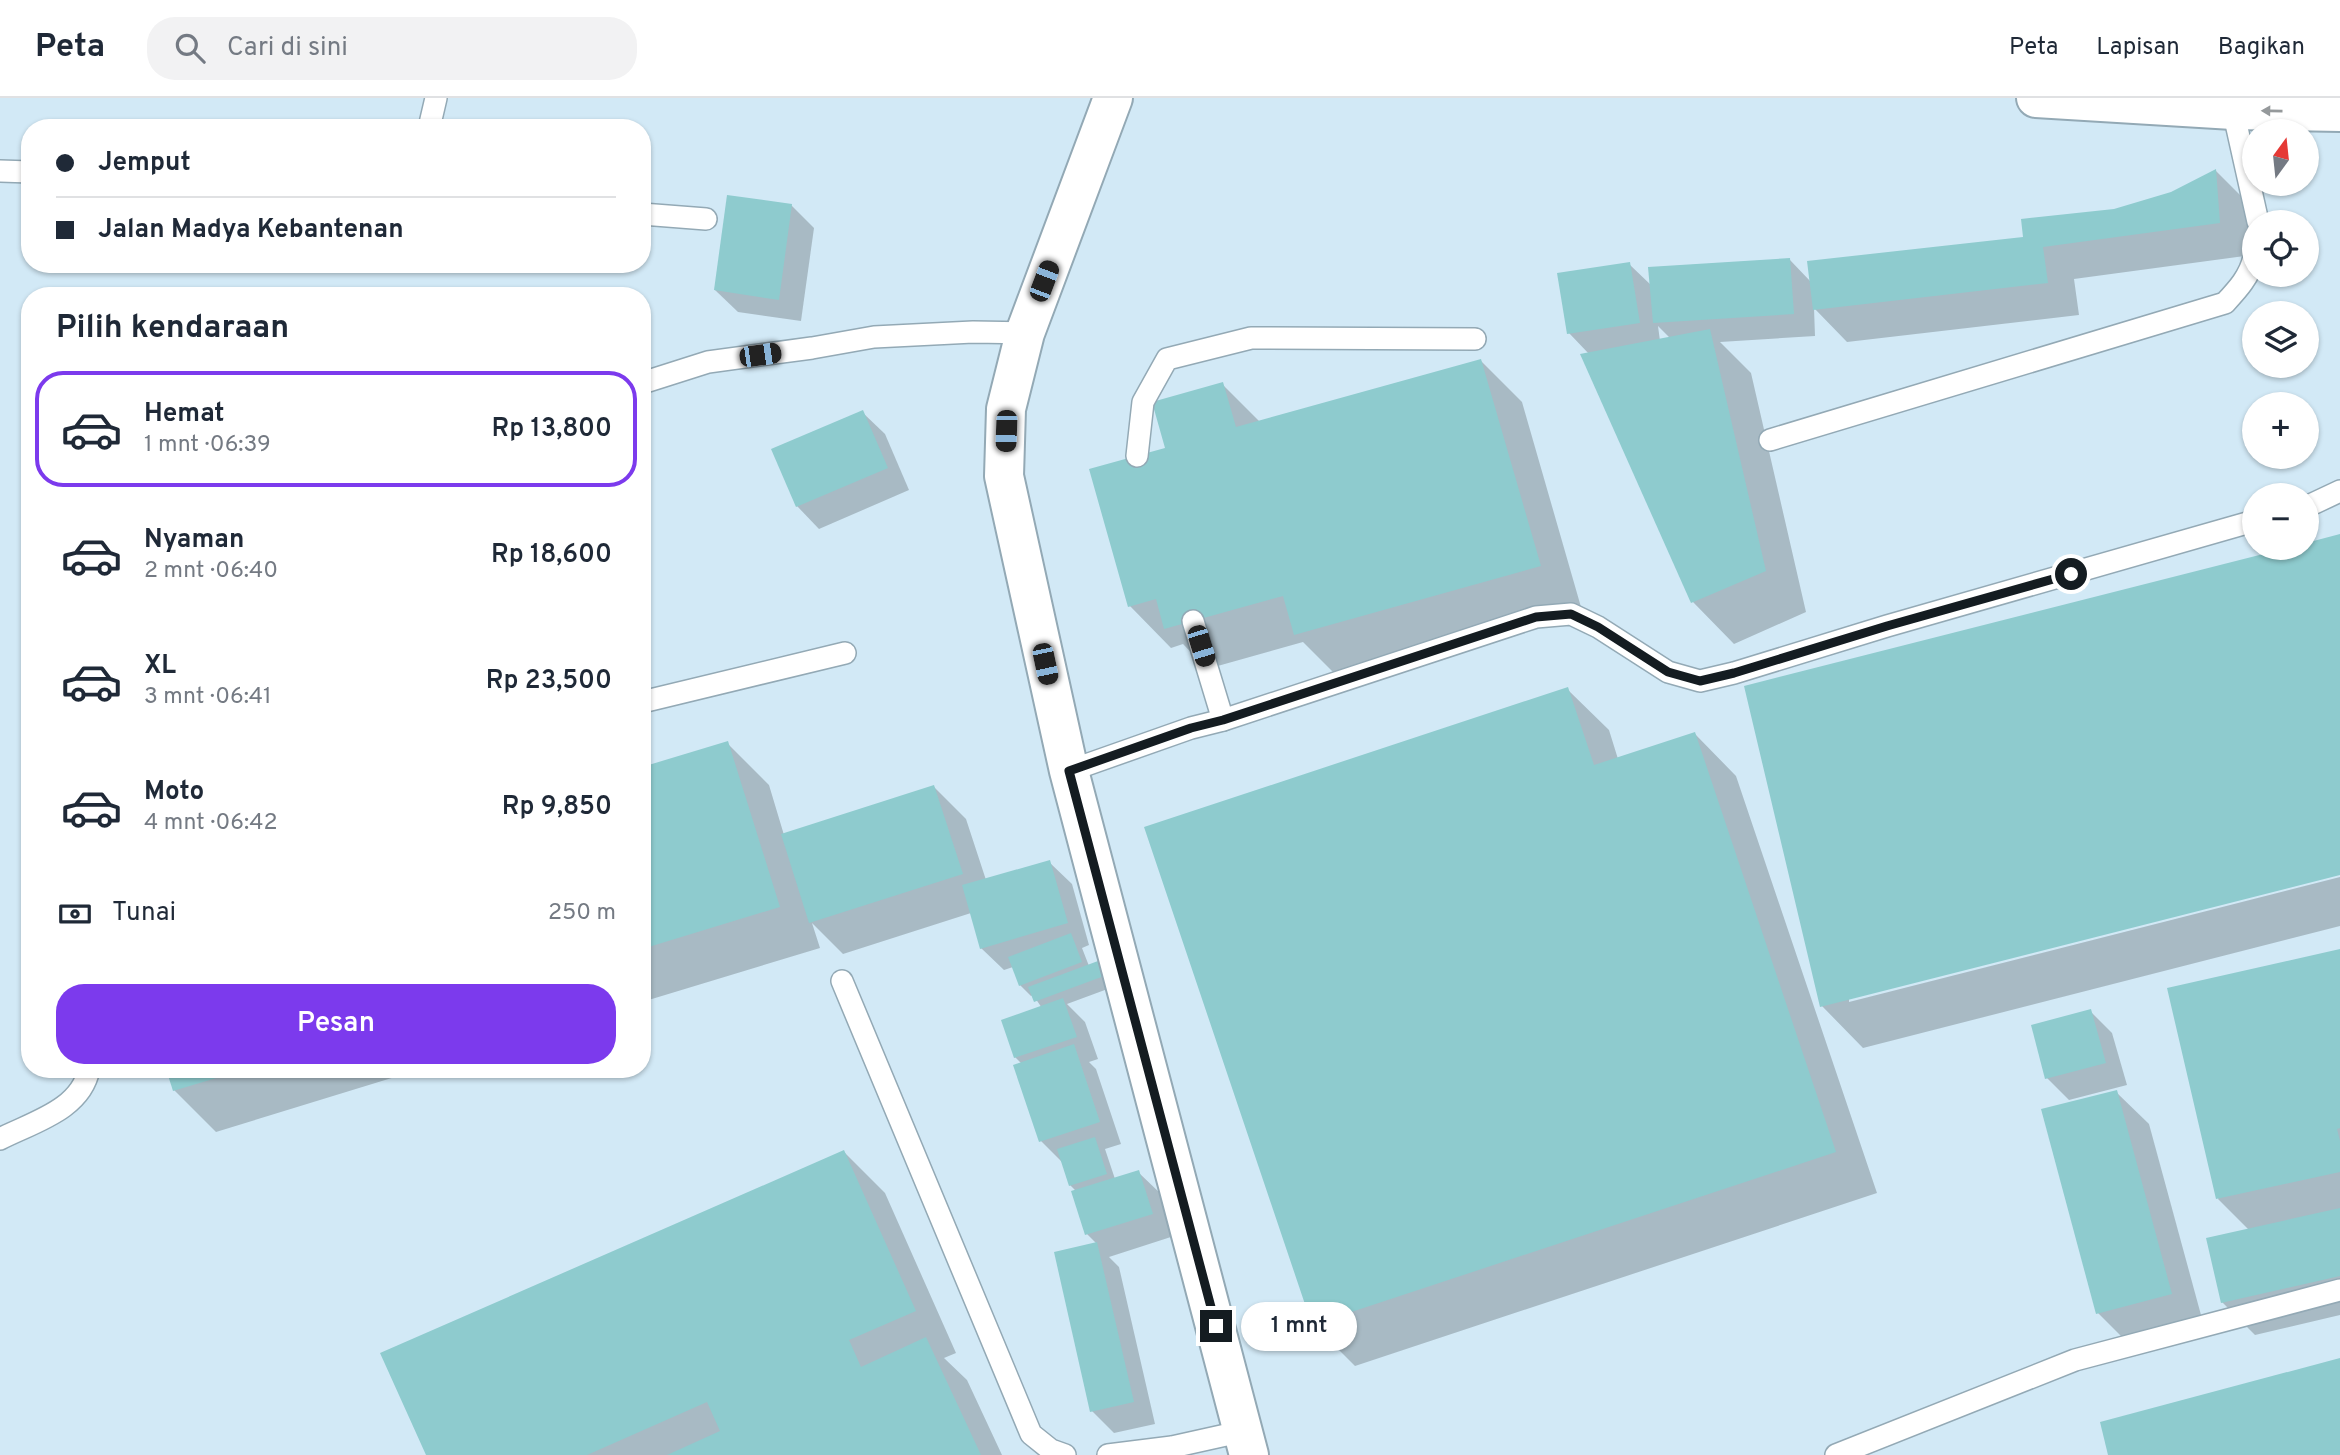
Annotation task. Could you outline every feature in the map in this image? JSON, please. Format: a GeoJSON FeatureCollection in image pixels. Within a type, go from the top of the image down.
{"type":"FeatureCollection","features":[{"type":"Feature","properties":{"kind":"street"},"geometry":{"type":"LineString","coordinates":[[1112,98],[1025,333],[1006,409],[1004,476],[1069,771],[1247,1443]]}},
{"type":"Feature","properties":{"kind":"street"},"geometry":{"type":"LineString","coordinates":[[2036,98],[2233,110],[2340,112]]}},
{"type":"Feature","properties":{"kind":"lane"},"geometry":{"type":"LineString","coordinates":[[431,119],[436,98]]}},
{"type":"Feature","properties":{"kind":"lane"},"geometry":{"type":"LineString","coordinates":[[2233,110],[2255,210]]}},
{"type":"Feature","properties":{"kind":"lane"},"geometry":{"type":"LineString","coordinates":[[0,171],[21,172]]}},
{"type":"Feature","properties":{"kind":"lane"},"geometry":{"type":"LineString","coordinates":[[651,215],[706,219]]}},
{"type":"Feature","properties":{"kind":"lane"},"geometry":{"type":"LineString","coordinates":[[1770,440],[2225,303],[2242,283]]}},
{"type":"Feature","properties":{"kind":"lane"},"geometry":{"type":"LineString","coordinates":[[651,380],[708,362],[874,337],[973,332],[1025,333]]}},
{"type":"Feature","properties":{"kind":"lane"},"geometry":{"type":"LineString","coordinates":[[1137,456],[1143,402],[1167,359],[1251,338],[1475,339]]}},
{"type":"Feature","properties":{"kind":"lane"},"geometry":{"type":"LineString","coordinates":[[2319,500],[2340,491]]}},
{"type":"Feature","properties":{"kind":"lane"},"geometry":{"type":"LineString","coordinates":[[1069,771],[1191,728],[1223,720],[1536,617],[1571,614],[1598,627],[1668,672],[1700,681],[2242,525]]}},
{"type":"Feature","properties":{"kind":"lane"},"geometry":{"type":"LineString","coordinates":[[1194,621],[1223,720]]}},
{"type":"Feature","properties":{"kind":"lane"},"geometry":{"type":"LineString","coordinates":[[651,700],[845,653]]}},
{"type":"Feature","properties":{"kind":"lane"},"geometry":{"type":"LineString","coordinates":[[842,981],[1031,1434],[1051,1450],[1065,1455]]}},
{"type":"Feature","properties":{"kind":"lane"},"geometry":{"type":"LineString","coordinates":[[0,1139],[66,1106],[76,1097],[87,1078]]}},
{"type":"Feature","properties":{"kind":"lane"},"geometry":{"type":"LineString","coordinates":[[1836,1455],[2075,1360],[2340,1290]]}},
{"type":"Feature","properties":{"kind":"lane"},"geometry":{"type":"LineString","coordinates":[[1108,1455],[1172,1447],[1247,1443]]}},
{"type":"Feature","properties":{"kind":"building"},"geometry":{"type":"Polygon","coordinates":[[[2216,169],[2220,223],[2043,247],[2048,283],[1813,310],[1807,261],[2023,237],[2021,219],[2114,209],[2171,192],[2216,169]]]}},
{"type":"Feature","properties":{"kind":"building"},"geometry":{"type":"Polygon","coordinates":[[[727,195],[792,204],[779,300],[714,290],[727,195]]]}},
{"type":"Feature","properties":{"kind":"building"},"geometry":{"type":"Polygon","coordinates":[[[1790,258],[1794,314],[1653,323],[1648,267],[1790,258]]]}},
{"type":"Feature","properties":{"kind":"building"},"geometry":{"type":"Polygon","coordinates":[[[1630,262],[1640,323],[1567,334],[1557,273],[1630,262]]]}},
{"type":"Feature","properties":{"kind":"building"},"geometry":{"type":"Polygon","coordinates":[[[1710,329],[1766,571],[1691,603],[1580,354],[1710,329]]]}},
{"type":"Feature","properties":{"kind":"building"},"geometry":{"type":"Polygon","coordinates":[[[1481,359],[1541,566],[1294,635],[1283,596],[1164,629],[1156,599],[1128,607],[1089,469],[1165,448],[1152,402],[1223,382],[1236,427],[1481,359]]]}},
{"type":"Feature","properties":{"kind":"building"},"geometry":{"type":"Polygon","coordinates":[[[863,410],[888,468],[796,507],[771,449],[863,410]]]}},
{"type":"Feature","properties":{"kind":"building"},"geometry":{"type":"Polygon","coordinates":[[[2340,534],[2340,875],[1820,1007],[1744,686],[2242,559],[2319,560],[2319,540],[2340,534]]]}},
{"type":"Feature","properties":{"kind":"building"},"geometry":{"type":"Polygon","coordinates":[[[1568,687],[1594,765],[1695,732],[1836,1152],[1312,1325],[1144,827],[1568,687]]]}},
{"type":"Feature","properties":{"kind":"building"},"geometry":{"type":"Polygon","coordinates":[[[728,741],[780,907],[651,946],[651,764],[728,741]]]}},
{"type":"Feature","properties":{"kind":"building"},"geometry":{"type":"Polygon","coordinates":[[[934,785],[963,874],[809,923],[781,834],[934,785]]]}},
{"type":"Feature","properties":{"kind":"building"},"geometry":{"type":"Polygon","coordinates":[[[1050,860],[1068,923],[980,949],[962,885],[1050,860]]]}},
{"type":"Feature","properties":{"kind":"building"},"geometry":{"type":"Polygon","coordinates":[[[1071,933],[1082,962],[1019,986],[1008,957],[1071,933]]]}},
{"type":"Feature","properties":{"kind":"building"},"geometry":{"type":"Polygon","coordinates":[[[2340,949],[2340,1128],[2337,1129],[2340,1141],[2340,1172],[2216,1199],[2167,988],[2340,949]]]}},
{"type":"Feature","properties":{"kind":"building"},"geometry":{"type":"Polygon","coordinates":[[[1098,961],[1104,976],[1034,1002],[1028,987],[1098,961]]]}},
{"type":"Feature","properties":{"kind":"building"},"geometry":{"type":"Polygon","coordinates":[[[1063,998],[1077,1037],[1014,1058],[1001,1020],[1063,998]]]}},
{"type":"Feature","properties":{"kind":"building"},"geometry":{"type":"Polygon","coordinates":[[[2091,1009],[2106,1063],[2045,1079],[2031,1025],[2091,1009]]]}},
{"type":"Feature","properties":{"kind":"building"},"geometry":{"type":"Polygon","coordinates":[[[1074,1044],[1100,1122],[1039,1142],[1013,1065],[1074,1044]]]}},
{"type":"Feature","properties":{"kind":"building"},"geometry":{"type":"Polygon","coordinates":[[[169,1078],[216,1078],[173,1091],[169,1078]]]}},
{"type":"Feature","properties":{"kind":"building"},"geometry":{"type":"Polygon","coordinates":[[[2117,1090],[2172,1294],[2096,1314],[2041,1109],[2117,1090]]]}},
{"type":"Feature","properties":{"kind":"building"},"geometry":{"type":"Polygon","coordinates":[[[1095,1137],[1107,1174],[1069,1186],[1057,1149],[1095,1137]]]}},
{"type":"Feature","properties":{"kind":"building"},"geometry":{"type":"Polygon","coordinates":[[[844,1150],[916,1311],[849,1340],[861,1367],[926,1337],[981,1455],[667,1455],[720,1431],[707,1402],[587,1455],[426,1455],[380,1353],[844,1150]]]}},
{"type":"Feature","properties":{"kind":"building"},"geometry":{"type":"Polygon","coordinates":[[[1139,1170],[1153,1214],[1085,1235],[1071,1191],[1139,1170]]]}},
{"type":"Feature","properties":{"kind":"building"},"geometry":{"type":"Polygon","coordinates":[[[2340,1208],[2340,1276],[2221,1303],[2206,1238],[2340,1208]]]}},
{"type":"Feature","properties":{"kind":"building"},"geometry":{"type":"Polygon","coordinates":[[[1097,1242],[1134,1402],[1090,1412],[1054,1252],[1097,1242]]]}},
{"type":"Feature","properties":{"kind":"building"},"geometry":{"type":"Polygon","coordinates":[[[2340,1358],[2340,1455],[2108,1455],[2100,1422],[2340,1358]]]}},
{"type":"Feature","properties":{"kind":"route"},"geometry":{"type":"LineString","coordinates":[[1216,1326],[1069,771],[1191,728],[1223,720],[1536,617],[1571,614],[1598,627],[1668,672],[1700,681],[2071,574]]}}]}
